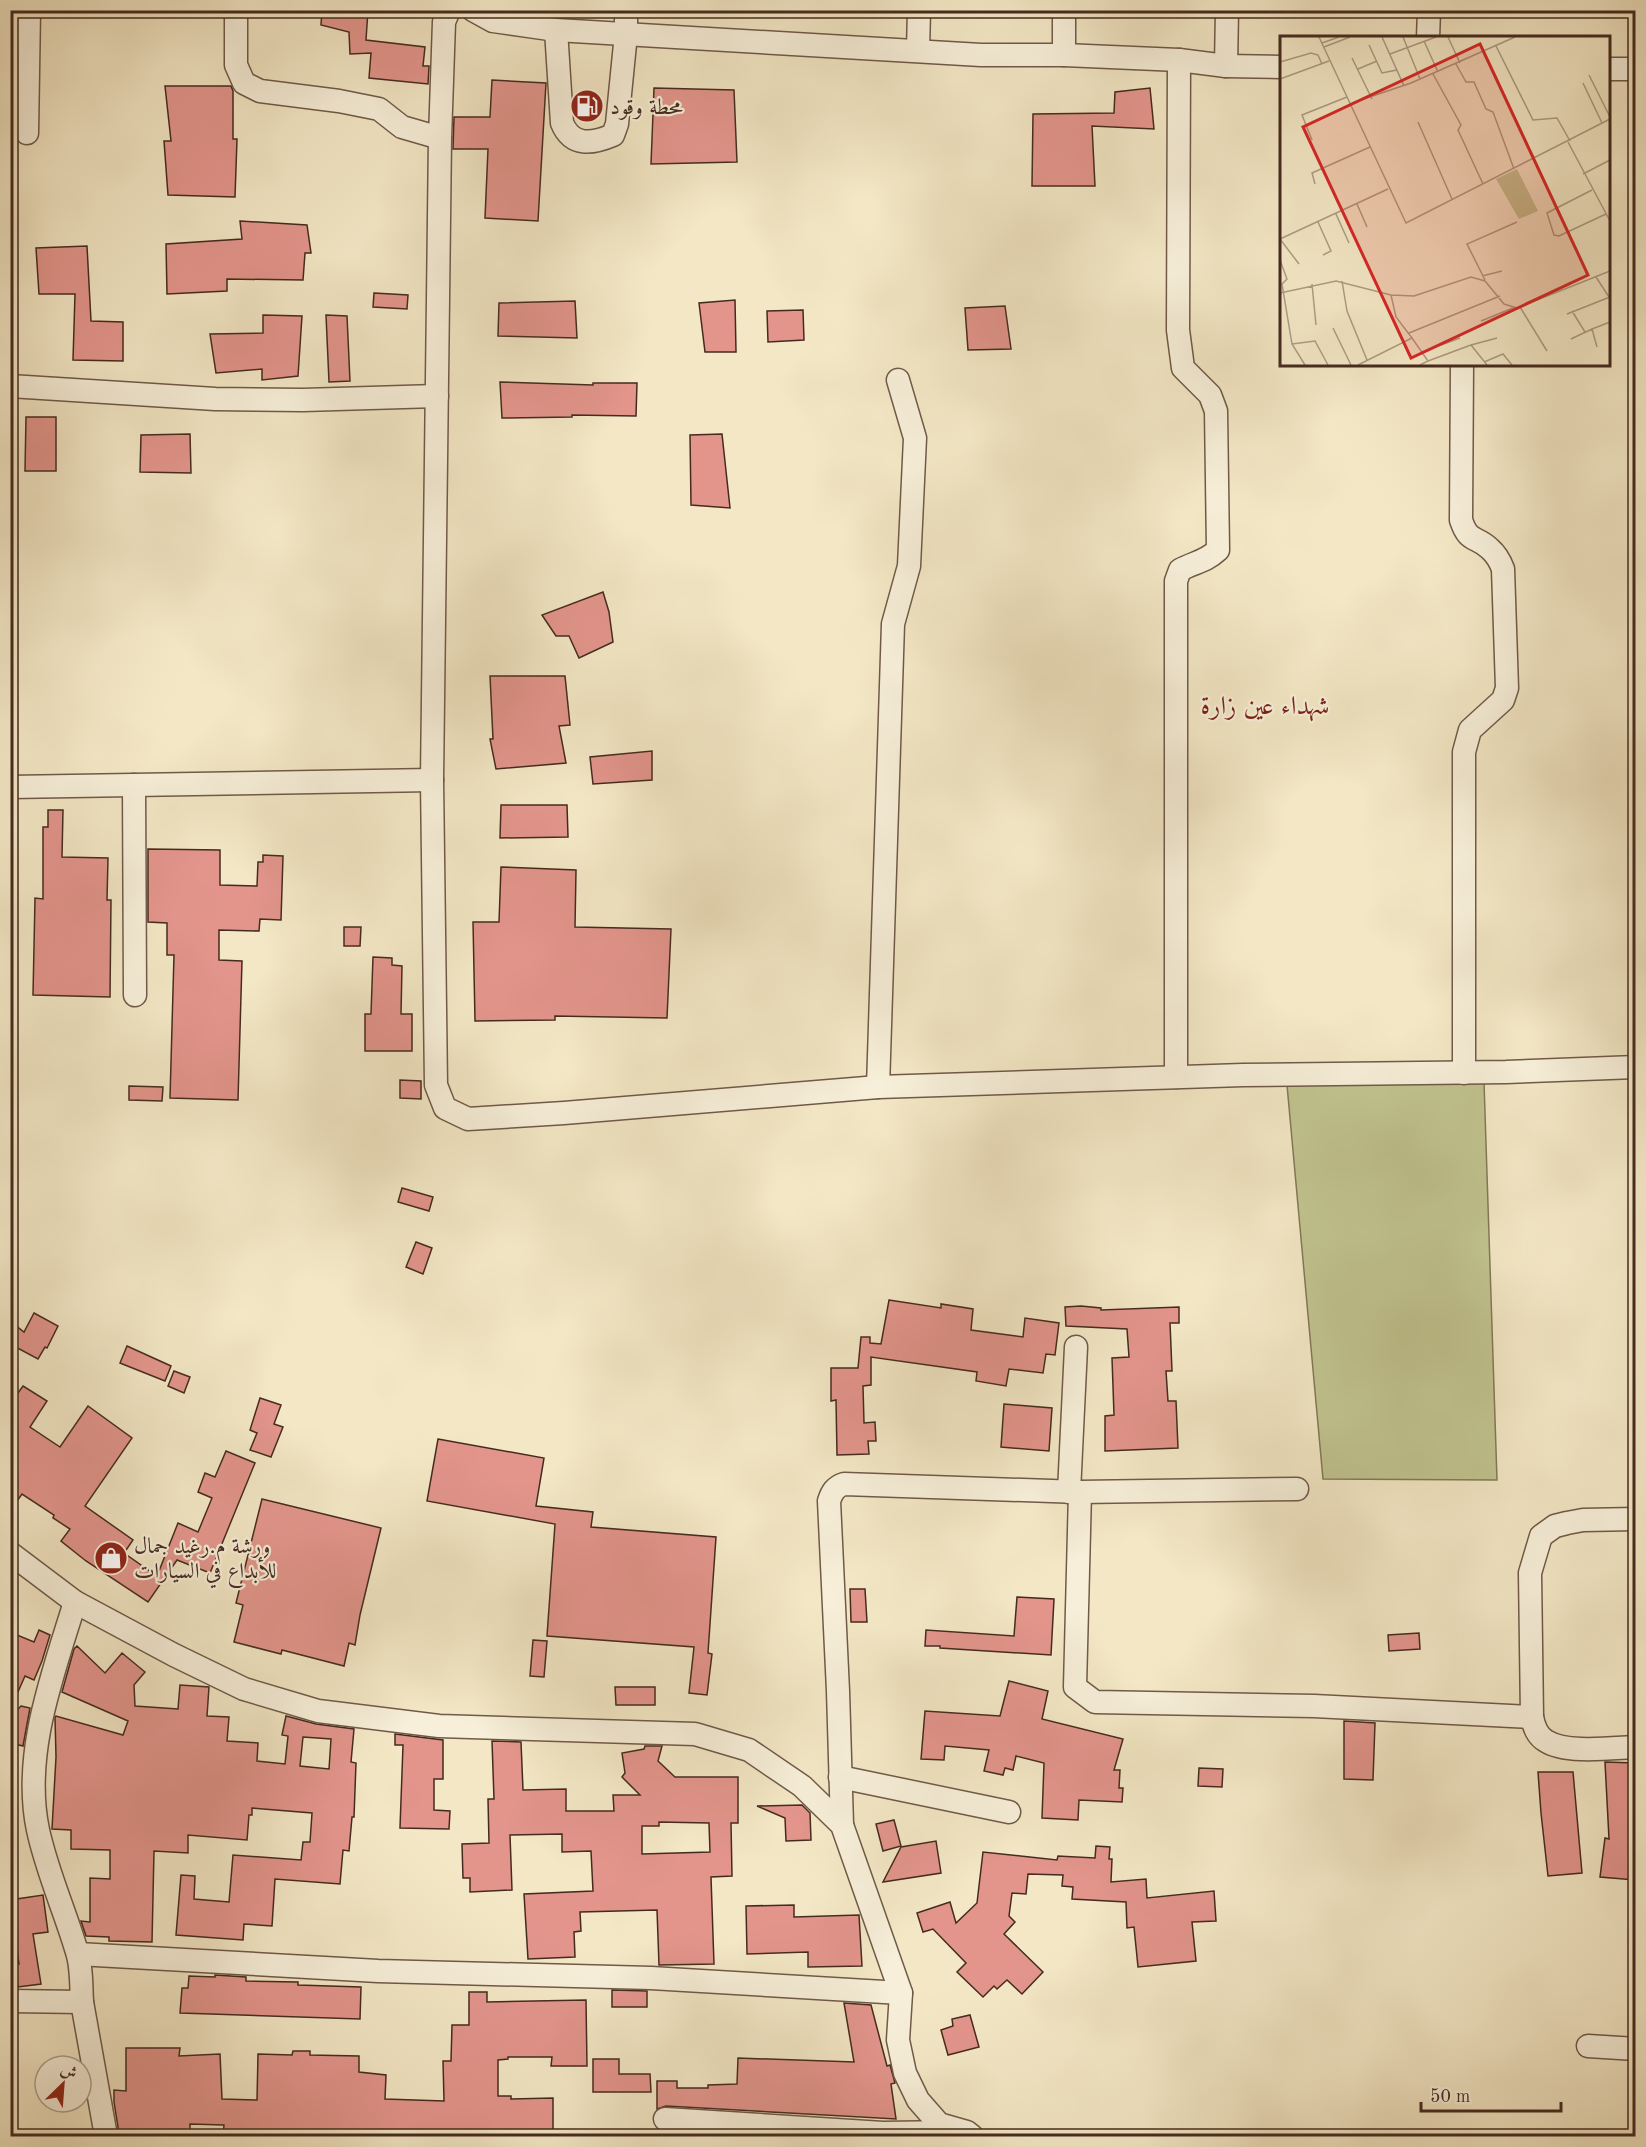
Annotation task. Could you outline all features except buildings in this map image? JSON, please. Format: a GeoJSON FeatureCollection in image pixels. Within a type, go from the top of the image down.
{"type":"FeatureCollection","features":[{"type":"Feature","properties":{"kind":"street"},"geometry":{"type":"LineString","coordinates":[[27,133],[29,10]]}},
{"type":"Feature","properties":{"kind":"street"},"geometry":{"type":"LineString","coordinates":[[236,10],[236,65],[244,83],[260,91],[339,101],[379,109],[402,127],[440,138]]}},
{"type":"Feature","properties":{"kind":"street"},"geometry":{"type":"LineString","coordinates":[[449,10],[444,22],[440,138],[432,780],[436,1085],[445,1108],[468,1119],[878,1087],[1176,1077],[1464,1073],[1635,1066]]}},
{"type":"Feature","properties":{"kind":"street"},"geometry":{"type":"LineString","coordinates":[[473,10],[493,21],[556,30],[981,55],[1064,55],[1179,60],[1226,66],[1280,67]]}},
{"type":"Feature","properties":{"kind":"street"},"geometry":{"type":"LineString","coordinates":[[556,30],[562,123],[567,134],[576,141],[602,140],[613,135],[617,124],[627,10]]}},
{"type":"Feature","properties":{"kind":"street"},"geometry":{"type":"LineString","coordinates":[[918,50],[919,10]]}},
{"type":"Feature","properties":{"kind":"street"},"geometry":{"type":"LineString","coordinates":[[1064,10],[1064,55]]}},
{"type":"Feature","properties":{"kind":"street"},"geometry":{"type":"LineString","coordinates":[[1226,66],[1227,10]]}},
{"type":"Feature","properties":{"kind":"street"},"geometry":{"type":"LineString","coordinates":[[1428,36],[1429,10]]}},
{"type":"Feature","properties":{"kind":"street"},"geometry":{"type":"LineString","coordinates":[[1176,1077],[1176,581],[1180,570],[1207,560],[1218,550],[1216,411],[1210,395],[1183,368],[1178,330],[1179,60]]}},
{"type":"Feature","properties":{"kind":"street"},"geometry":{"type":"LineString","coordinates":[[1610,69],[1635,69]]}},
{"type":"Feature","properties":{"kind":"street"},"geometry":{"type":"LineString","coordinates":[[1462,366],[1461,520],[1469,538],[1489,547],[1497,556],[1503,569],[1507,688],[1503,700],[1470,730],[1464,752],[1464,1073]]}},
{"type":"Feature","properties":{"kind":"street"},"geometry":{"type":"LineString","coordinates":[[878,1087],[893,624],[909,566],[915,438],[898,380]]}},
{"type":"Feature","properties":{"kind":"street"},"geometry":{"type":"LineString","coordinates":[[10,386],[215,399],[303,400],[437,396]]}},
{"type":"Feature","properties":{"kind":"street"},"geometry":{"type":"LineString","coordinates":[[10,787],[432,780]]}},
{"type":"Feature","properties":{"kind":"street"},"geometry":{"type":"LineString","coordinates":[[134,785],[135,994]]}},
{"type":"Feature","properties":{"kind":"street"},"geometry":{"type":"LineString","coordinates":[[1076,1347],[1075,1687],[1095,1702],[1314,1706],[1532,1717]]}},
{"type":"Feature","properties":{"kind":"street"},"geometry":{"type":"LineString","coordinates":[[969,2134],[939,2124],[918,2100],[905,2073],[898,2040],[901,1993],[842,1825],[829,1501],[832,1492],[844,1484],[1075,1492],[1298,1489]]}},
{"type":"Feature","properties":{"kind":"street"},"geometry":{"type":"LineString","coordinates":[[1635,1519],[1583,1520],[1555,1526],[1541,1536],[1530,1573],[1532,1717],[1535,1730],[1546,1741],[1567,1748],[1635,1747]]}},
{"type":"Feature","properties":{"kind":"street"},"geometry":{"type":"LineString","coordinates":[[10,1553],[75,1602],[174,1655],[244,1689],[318,1711],[439,1726],[695,1734],[749,1750],[802,1786],[842,1825]]}},
{"type":"Feature","properties":{"kind":"street"},"geometry":{"type":"LineString","coordinates":[[75,1602],[54,1670],[36,1744],[34,1787],[38,1828],[49,1873],[78,1954],[82,2002],[106,2136]]}},
{"type":"Feature","properties":{"kind":"street"},"geometry":{"type":"LineString","coordinates":[[840,1777],[1009,1812]]}},
{"type":"Feature","properties":{"kind":"street"},"geometry":{"type":"LineString","coordinates":[[78,1954],[378,1971],[651,1978],[901,1993]]}},
{"type":"Feature","properties":{"kind":"street"},"geometry":{"type":"LineString","coordinates":[[10,2001],[82,2002]]}},
{"type":"Feature","properties":{"kind":"street"},"geometry":{"type":"LineString","coordinates":[[1588,2046],[1635,2049]]}},
{"type":"Feature","properties":{"kind":"street"},"geometry":{"type":"LineString","coordinates":[[665,2119],[884,2133],[969,2134]]}},
{"type":"Feature","properties":{"kind":"green space"},"geometry":{"type":"Polygon","coordinates":[[[1484,1082],[1497,1480],[1323,1479],[1287,1085],[1484,1082]]]}},
{"type":"Feature","properties":{"kind":"place","name":"محطة وقود"},"geometry":{"type":"Point","coordinates":[587,106]}},
{"type":"Feature","properties":{"kind":"place","name":"ورشة م.رغيد جمال للأبداع في السيارات"},"geometry":{"type":"Point","coordinates":[111,1558]}},
{"type":"Feature","properties":{"kind":"district","name":"شهداء عين زارة"},"geometry":{"type":"Point","coordinates":[1265,705]}}]}
